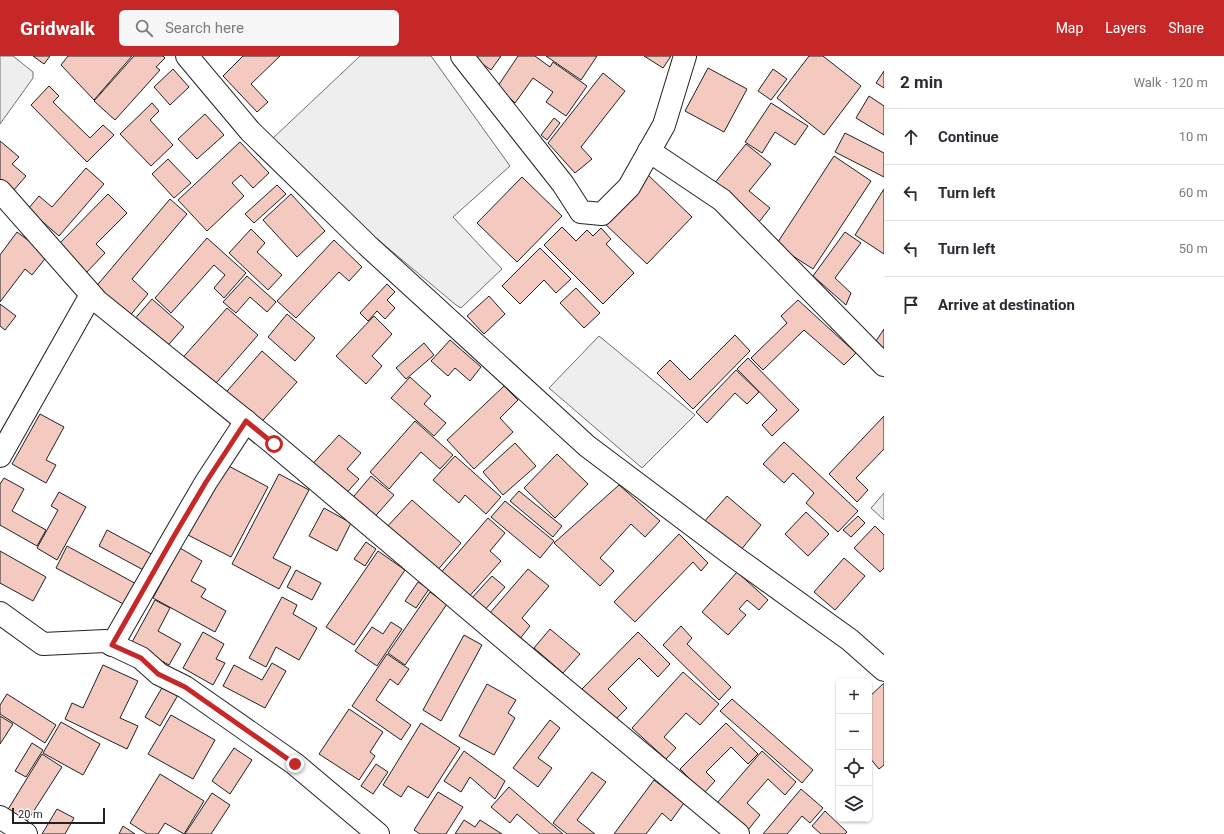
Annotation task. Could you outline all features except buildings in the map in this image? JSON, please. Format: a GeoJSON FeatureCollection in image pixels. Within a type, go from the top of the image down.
{"type":"FeatureCollection","features":[{"type":"Feature","properties":{"kind":"street"},"geometry":{"type":"LineString","coordinates":[[187,56],[250,131],[367,245],[587,446],[736,558],[850,640],[884,670]]}},
{"type":"Feature","properties":{"kind":"street"},"geometry":{"type":"LineString","coordinates":[[462,56],[563,184],[581,212],[602,214],[629,187],[664,125],[685,56]]}},
{"type":"Feature","properties":{"kind":"street"},"geometry":{"type":"LineString","coordinates":[[649,151],[722,200],[884,365]]}},
{"type":"Feature","properties":{"kind":"street"},"geometry":{"type":"LineString","coordinates":[[0,191],[97,301],[246,421],[738,834]]}},
{"type":"Feature","properties":{"kind":"street"},"geometry":{"type":"LineString","coordinates":[[0,456],[91,295]]}},
{"type":"Feature","properties":{"kind":"street"},"geometry":{"type":"LineString","coordinates":[[112,645],[206,482],[246,421]]}},
{"type":"Feature","properties":{"kind":"street"},"geometry":{"type":"LineString","coordinates":[[0,613],[43,644],[105,641],[141,658],[158,674],[185,687],[295,764],[378,834]]}},
{"type":"Feature","properties":{"kind":"street"},"geometry":{"type":"LineString","coordinates":[[0,816],[26,834]]}},
{"type":"Feature","properties":{"kind":"shaded area"},"geometry":{"type":"Polygon","coordinates":[[[0,56],[13,56],[33,72],[33,78],[0,124],[0,56]]]}},
{"type":"Feature","properties":{"kind":"shaded area"},"geometry":{"type":"Polygon","coordinates":[[[360,56],[431,56],[510,166],[453,217],[502,269],[461,308],[370,233],[272,139],[360,56]]]}},
{"type":"Feature","properties":{"kind":"shaded area"},"geometry":{"type":"Polygon","coordinates":[[[599,336],[695,415],[642,468],[549,388],[599,336]]]}},
{"type":"Feature","properties":{"kind":"shaded area"},"geometry":{"type":"Polygon","coordinates":[[[884,493],[884,520],[871,508],[884,493]]]}},
{"type":"Feature","properties":{"kind":"route"},"geometry":{"type":"LineString","coordinates":[[274,444],[246,421],[206,482],[112,645],[141,658],[158,674],[185,687],[295,764]]}}]}
